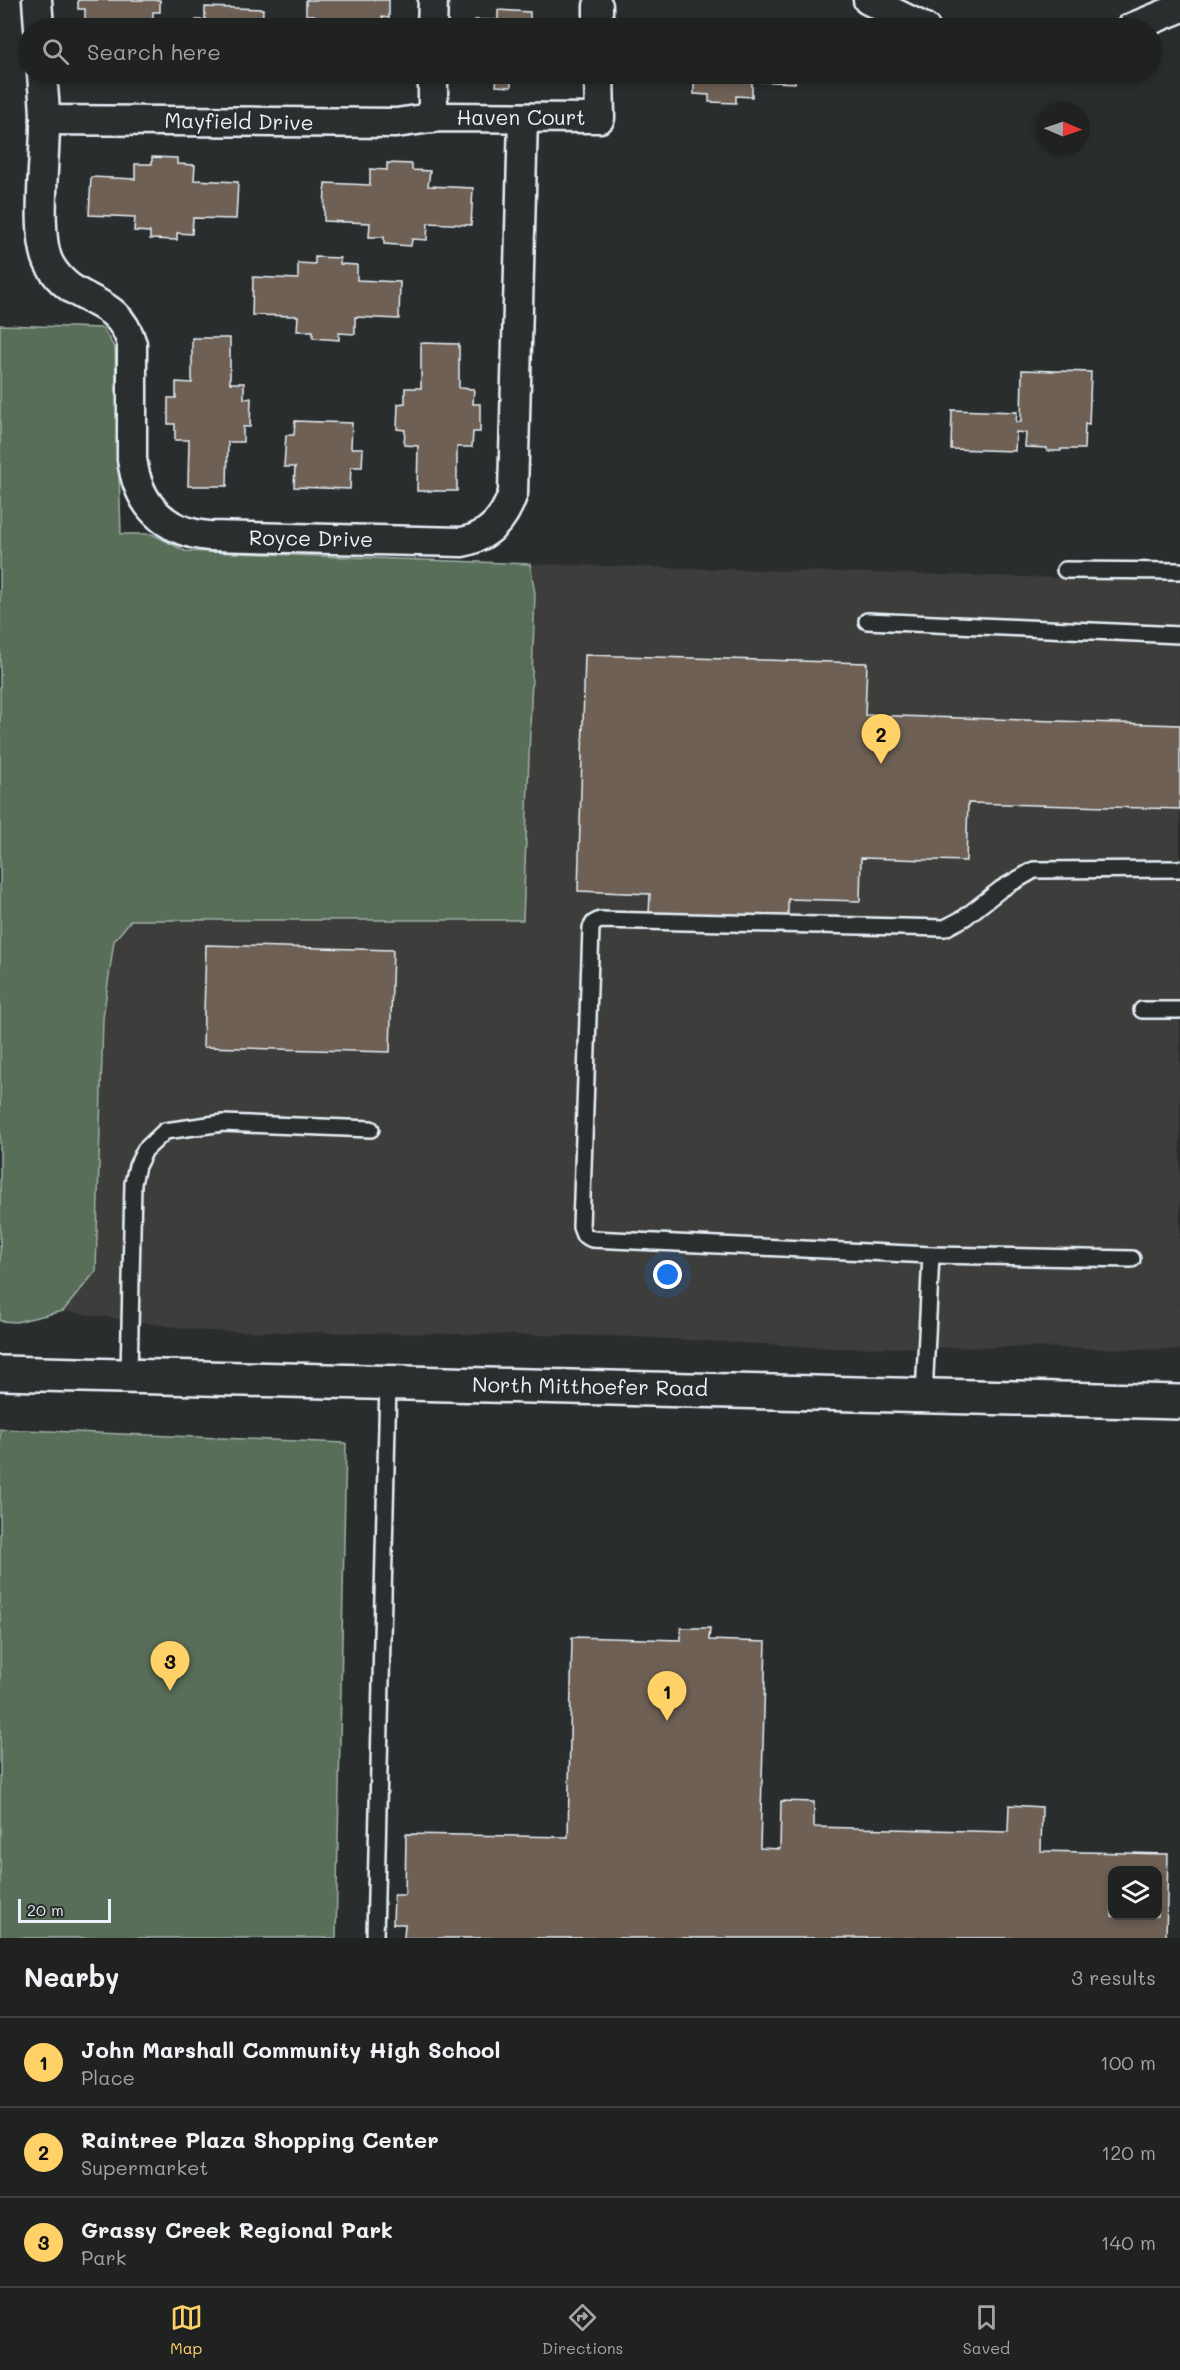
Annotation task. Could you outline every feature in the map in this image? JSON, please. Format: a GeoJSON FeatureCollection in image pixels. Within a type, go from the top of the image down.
{"type":"FeatureCollection","features":[{"type":"Feature","properties":{"kind":"main road","name":"North Mitthoefer Road"},"geometry":{"type":"LineString","coordinates":[[0,1372],[1180,1401]]}},
{"type":"Feature","properties":{"kind":"street"},"geometry":{"type":"LineString","coordinates":[[37,0],[38,18]]}},
{"type":"Feature","properties":{"kind":"street"},"geometry":{"type":"LineString","coordinates":[[432,18],[433,0]]}},
{"type":"Feature","properties":{"kind":"street"},"geometry":{"type":"LineString","coordinates":[[874,1],[906,18]]}},
{"type":"Feature","properties":{"kind":"street"},"geometry":{"type":"LineString","coordinates":[[1156,18],[1180,8]]}},
{"type":"Feature","properties":{"kind":"street"},"geometry":{"type":"LineString","coordinates":[[43,84],[45,120]]}},
{"type":"Feature","properties":{"kind":"street"},"geometry":{"type":"LineString","coordinates":[[433,84],[433,118]]}},
{"type":"Feature","properties":{"kind":"street","name":"Haven Court"},"geometry":{"type":"LineString","coordinates":[[433,118],[600,118],[599,84]]}},
{"type":"Feature","properties":{"kind":"street","name":"Mayfield Drive"},"geometry":{"type":"LineString","coordinates":[[45,120],[396,123],[433,118]]}},
{"type":"Feature","properties":{"kind":"street","name":"Royce Drive"},"geometry":{"type":"LineString","coordinates":[[45,120],[42,236],[46,256],[50,265],[70,288],[109,308],[129,332],[132,344],[133,465],[142,494],[155,513],[184,532],[196,535],[453,542],[471,540],[495,526],[507,511],[513,493],[524,118]]}},
{"type":"Feature","properties":{"kind":"lane"},"geometry":{"type":"LineString","coordinates":[[1065,570],[1180,571]]}},
{"type":"Feature","properties":{"kind":"lane"},"geometry":{"type":"LineString","coordinates":[[867,621],[1180,635]]}},
{"type":"Feature","properties":{"kind":"lane"},"geometry":{"type":"LineString","coordinates":[[1132,1259],[931,1255],[592,1239],[584,1235],[581,1215],[591,928],[600,920],[945,928],[964,918],[1001,889],[1034,870],[1180,869]]}},
{"type":"Feature","properties":{"kind":"lane"},"geometry":{"type":"LineString","coordinates":[[1142,1010],[1180,1010]]}},
{"type":"Feature","properties":{"kind":"lane"},"geometry":{"type":"LineString","coordinates":[[129,1376],[133,1183],[137,1166],[145,1150],[165,1131],[223,1123],[371,1129]]}},
{"type":"Feature","properties":{"kind":"lane"},"geometry":{"type":"LineString","coordinates":[[924,1395],[931,1255]]}},
{"type":"Feature","properties":{"kind":"lane"},"geometry":{"type":"LineString","coordinates":[[375,1938],[388,1382]]}},
{"type":"Feature","properties":{"kind":"shaded area"},"geometry":{"type":"Polygon","coordinates":[[[530,564],[1180,581],[1180,1350],[1017,1347],[836,1348],[614,1336],[203,1331],[63,1311],[96,1270],[103,1018],[115,941],[131,920],[523,920],[535,594],[530,564]]]}},
{"type":"Feature","properties":{"kind":"green space"},"geometry":{"type":"Polygon","coordinates":[[[0,325],[103,328],[115,349],[121,534],[152,534],[185,551],[530,564],[535,594],[523,920],[131,920],[114,941],[103,1018],[96,1271],[63,1311],[16,1322],[0,1321],[0,325]]]}},
{"type":"Feature","properties":{"kind":"green space"},"geometry":{"type":"Polygon","coordinates":[[[0,1429],[346,1443],[336,1938],[0,1938],[0,1429]]]}},
{"type":"Feature","properties":{"kind":"building"},"geometry":{"type":"Polygon","coordinates":[[[78,0],[160,0],[160,12],[153,12],[153,18],[85,18],[85,9],[78,9],[78,0]]]}},
{"type":"Feature","properties":{"kind":"building"},"geometry":{"type":"Polygon","coordinates":[[[306,0],[389,0],[389,18],[314,18],[314,15],[306,15],[306,0]]]}},
{"type":"Feature","properties":{"kind":"building"},"geometry":{"type":"Polygon","coordinates":[[[205,7],[263,9],[263,18],[205,18],[205,7]]]}},
{"type":"Feature","properties":{"kind":"building"},"geometry":{"type":"Polygon","coordinates":[[[498,10],[530,12],[530,18],[498,18],[498,10]]]}},
{"type":"Feature","properties":{"kind":"building"},"geometry":{"type":"Polygon","coordinates":[[[496,84],[511,84],[511,87],[496,86],[496,84]]]}},
{"type":"Feature","properties":{"kind":"building"},"geometry":{"type":"Polygon","coordinates":[[[694,84],[752,84],[752,97],[736,96],[736,103],[709,102],[709,95],[694,94],[694,84]]]}},
{"type":"Feature","properties":{"kind":"building"},"geometry":{"type":"Polygon","coordinates":[[[152,157],[177,158],[177,164],[195,165],[194,180],[238,182],[236,219],[193,218],[192,234],[177,233],[177,240],[150,239],[150,232],[134,231],[135,217],[89,215],[91,177],[135,179],[135,164],[152,164],[152,157]]]}},
{"type":"Feature","properties":{"kind":"building"},"geometry":{"type":"Polygon","coordinates":[[[387,163],[412,164],[412,170],[430,171],[428,186],[473,188],[471,225],[428,223],[427,240],[412,239],[411,246],[384,244],[384,237],[369,237],[370,223],[324,221],[325,183],[370,185],[370,169],[387,170],[387,163]]]}},
{"type":"Feature","properties":{"kind":"building"},"geometry":{"type":"Polygon","coordinates":[[[315,257],[340,258],[340,264],[357,265],[357,280],[400,282],[399,319],[355,317],[355,334],[339,333],[339,340],[313,338],[313,331],[297,331],[298,316],[252,315],[253,277],[298,279],[298,263],[315,264],[315,257]]]}},
{"type":"Feature","properties":{"kind":"building"},"geometry":{"type":"Polygon","coordinates":[[[192,338],[230,338],[230,383],[244,383],[244,399],[251,398],[250,427],[243,427],[243,442],[228,442],[227,486],[188,486],[189,440],[175,440],[175,424],[168,424],[168,398],[176,398],[176,382],[192,383],[192,338]]]}},
{"type":"Feature","properties":{"kind":"building"},"geometry":{"type":"Polygon","coordinates":[[[421,343],[459,344],[459,388],[474,389],[473,404],[480,404],[480,432],[473,432],[472,447],[457,447],[457,491],[417,491],[418,446],[404,445],[405,430],[397,429],[398,404],[405,403],[405,388],[421,388],[421,343]]]}},
{"type":"Feature","properties":{"kind":"building"},"geometry":{"type":"Polygon","coordinates":[[[1022,370],[1091,372],[1089,425],[1085,424],[1084,449],[1047,451],[1047,448],[1025,447],[1026,433],[1016,432],[1015,451],[951,449],[952,410],[1017,412],[1016,422],[1021,422],[1022,370]]]}},
{"type":"Feature","properties":{"kind":"building"},"geometry":{"type":"Polygon","coordinates":[[[295,421],[352,423],[351,448],[363,448],[362,467],[351,467],[350,489],[294,487],[295,467],[284,467],[286,435],[294,435],[295,421]]]}},
{"type":"Feature","properties":{"kind":"building"},"geometry":{"type":"Polygon","coordinates":[[[585,655],[867,663],[865,715],[1180,725],[1180,809],[968,803],[966,861],[861,858],[860,901],[788,899],[788,919],[649,915],[650,894],[578,891],[585,655]]]}},
{"type":"Feature","properties":{"kind":"building"},"geometry":{"type":"Polygon","coordinates":[[[206,945],[393,950],[390,1052],[203,1047],[206,945]]]}},
{"type":"Feature","properties":{"kind":"building"},"geometry":{"type":"Polygon","coordinates":[[[681,1628],[710,1628],[709,1640],[766,1642],[760,1848],[780,1849],[781,1801],[814,1802],[814,1827],[1008,1832],[1009,1805],[1042,1807],[1041,1851],[1168,1854],[1166,1938],[404,1938],[405,1924],[393,1924],[394,1895],[405,1895],[406,1834],[568,1837],[572,1637],[681,1640],[681,1628]]]}},
{"type":"Feature","properties":{"kind":"place","name":"Raintree Plaza Shopping Center"},"geometry":{"type":"Point","coordinates":[881,764]}},
{"type":"Feature","properties":{"kind":"place","name":"Grassy Creek Regional Park"},"geometry":{"type":"Point","coordinates":[170,1691]}},
{"type":"Feature","properties":{"kind":"place","name":"John Marshall Community High School"},"geometry":{"type":"Point","coordinates":[667,1721]}}]}
